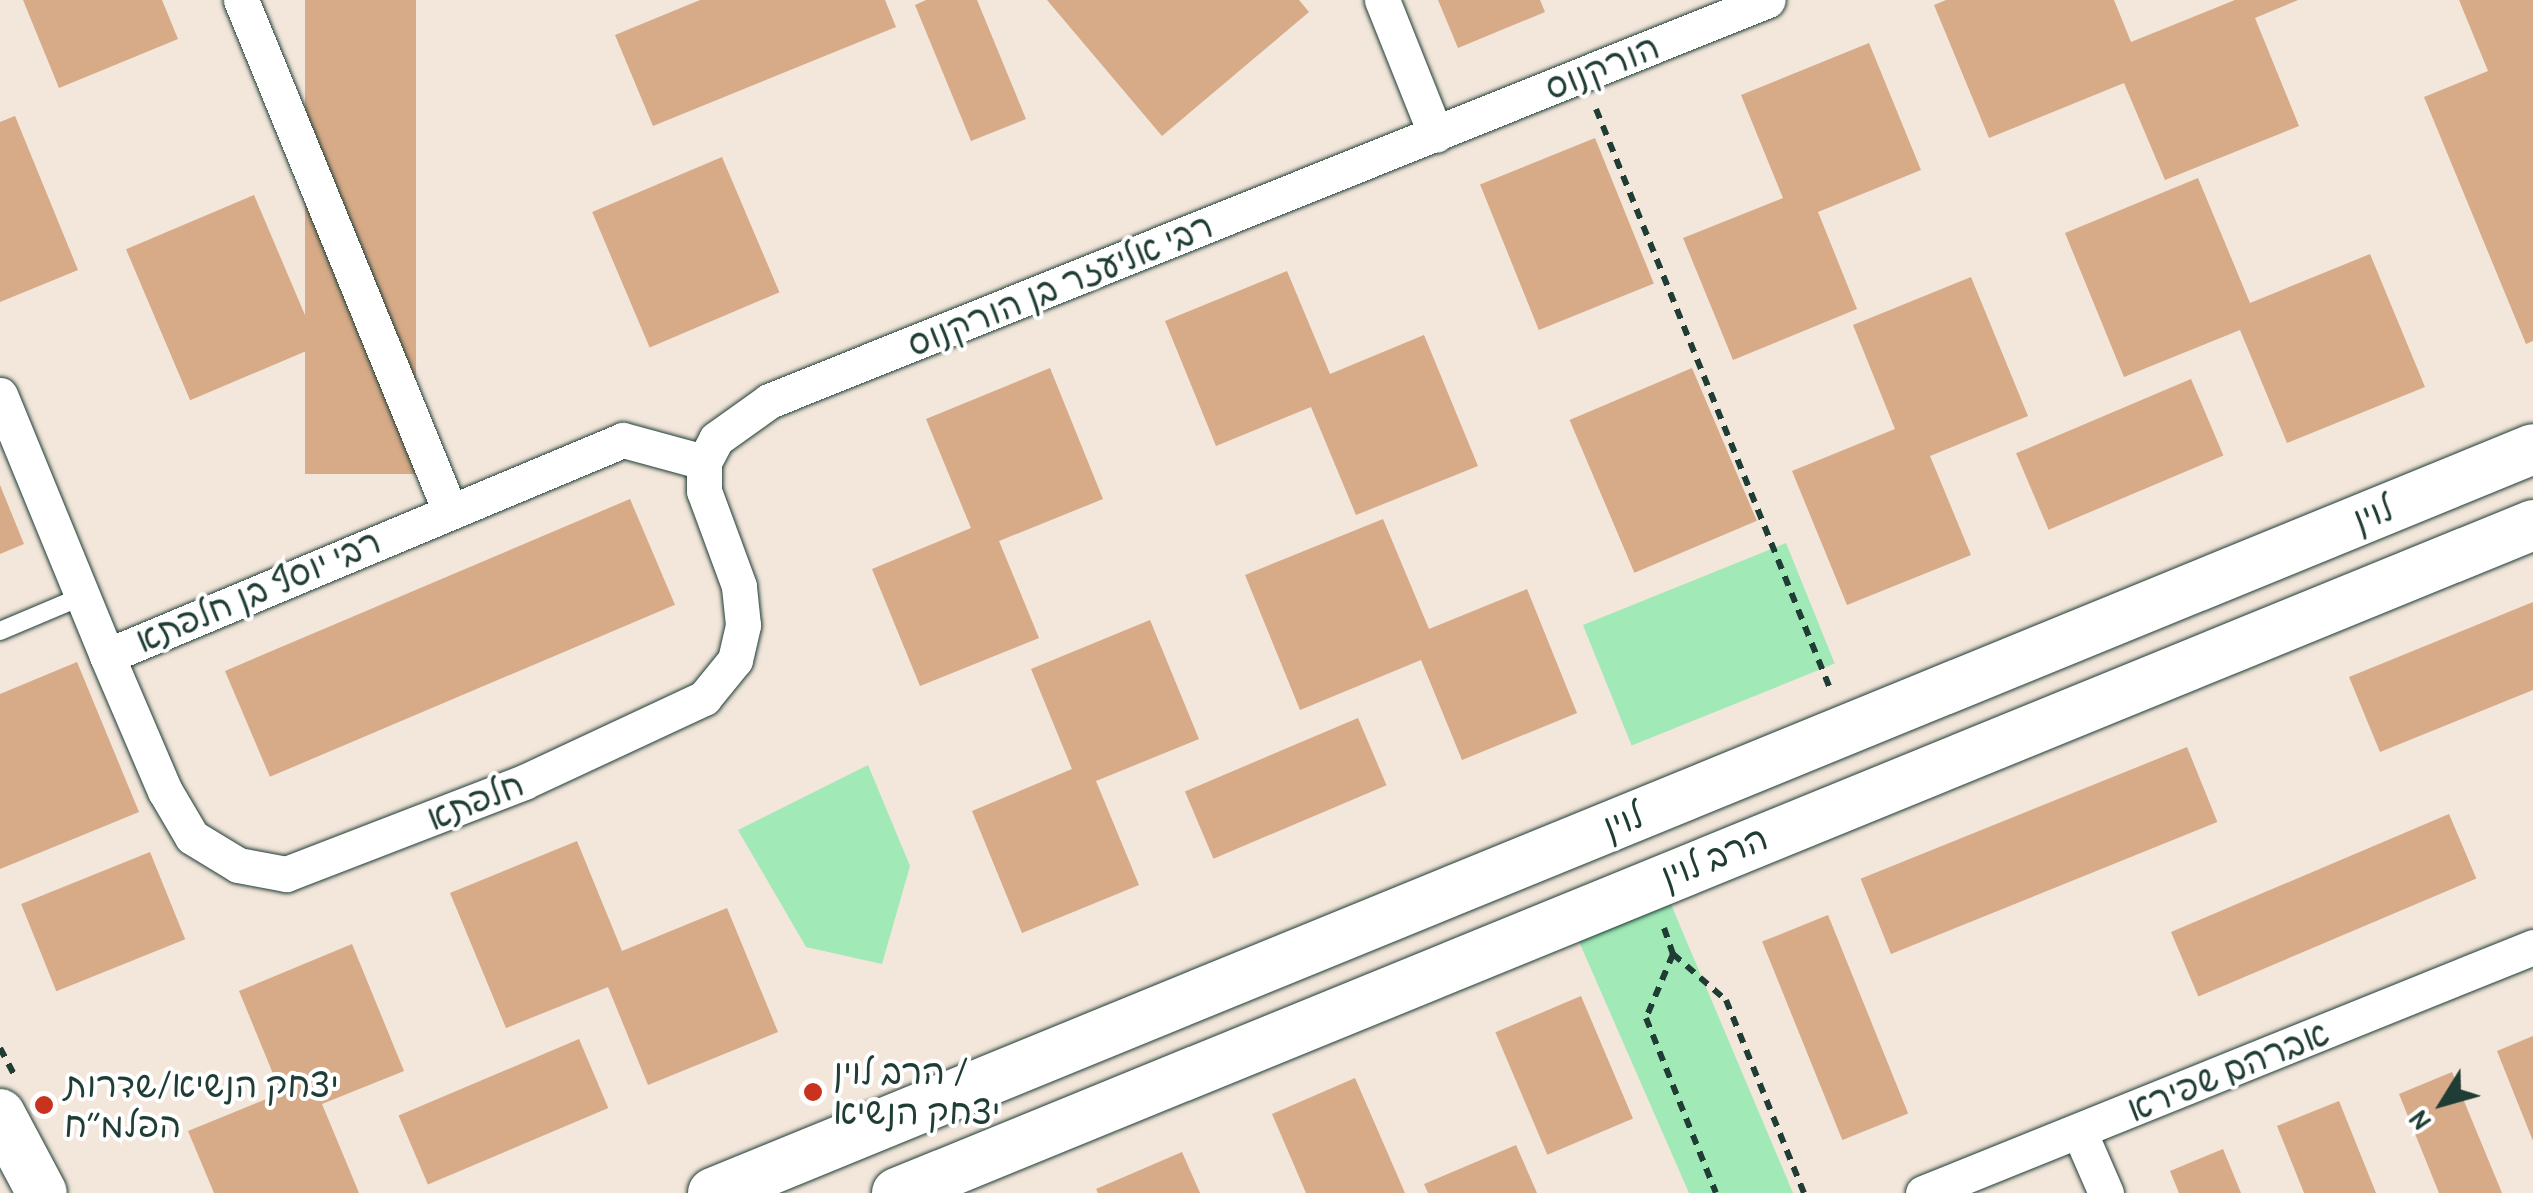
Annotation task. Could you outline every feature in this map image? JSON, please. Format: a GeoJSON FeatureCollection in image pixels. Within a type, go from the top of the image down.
{"type":"FeatureCollection","features":[{"type":"Feature","properties":{"kind":"main road","name":"לוין"},"geometry":{"type":"LineString","coordinates":[[714,1193],[2533,449]]}},
{"type":"Feature","properties":{"kind":"main road","name":"הרב לוין"},"geometry":{"type":"LineString","coordinates":[[897,1193],[2533,525]]}},
{"type":"Feature","properties":{"kind":"main road"},"geometry":{"type":"LineString","coordinates":[[0,1114],[42,1193]]}},
{"type":"Feature","properties":{"kind":"street"},"geometry":{"type":"LineString","coordinates":[[241,0],[450,509]]}},
{"type":"Feature","properties":{"kind":"street"},"geometry":{"type":"LineString","coordinates":[[1382,0],[1436,135]]}},
{"type":"Feature","properties":{"kind":"street","name":"הורקנוס"},"geometry":{"type":"LineString","coordinates":[[1436,135],[1768,0]]}},
{"type":"Feature","properties":{"kind":"street","name":"רבי אליעזר בן הורקנוס"},"geometry":{"type":"LineString","coordinates":[[704,462],[716,440],[769,401],[1436,135]]}},
{"type":"Feature","properties":{"kind":"street","name":"רבי יוסף בן חלפתא"},"geometry":{"type":"LineString","coordinates":[[0,395],[107,656],[450,509],[623,440],[704,462]]}},
{"type":"Feature","properties":{"kind":"street","name":"חלפתא"},"geometry":{"type":"LineString","coordinates":[[107,656],[165,791],[192,837],[238,865],[286,874],[524,782],[704,698],[735,660],[743,625],[738,586],[704,491],[704,462]]}},
{"type":"Feature","properties":{"kind":"street","name":"אברהם שפירא"},"geometry":{"type":"LineString","coordinates":[[1923,1193],[2533,947]]}},
{"type":"Feature","properties":{"kind":"street"},"geometry":{"type":"LineString","coordinates":[[2079,1131],[2106,1193]]}},
{"type":"Feature","properties":{"kind":"lane"},"geometry":{"type":"LineString","coordinates":[[0,631],[83,596]]}},
{"type":"Feature","properties":{"kind":"path"},"geometry":{"type":"LineString","coordinates":[[1582,76],[1846,730]]}},
{"type":"Feature","properties":{"kind":"path"},"geometry":{"type":"LineString","coordinates":[[1647,884],[1674,954],[1726,1000],[1804,1193]]}},
{"type":"Feature","properties":{"kind":"path"},"geometry":{"type":"LineString","coordinates":[[1674,954],[1646,1018],[1716,1193]]}},
{"type":"Feature","properties":{"kind":"green space"},"geometry":{"type":"Polygon","coordinates":[[[1786,543],[1835,664],[1632,746],[1583,625],[1786,543]]]}},
{"type":"Feature","properties":{"kind":"green space"},"geometry":{"type":"Polygon","coordinates":[[[868,765],[910,866],[882,964],[806,947],[738,830],[868,765]]]}},
{"type":"Feature","properties":{"kind":"green space"},"geometry":{"type":"Polygon","coordinates":[[[1670,902],[1793,1193],[1689,1193],[1577,937],[1670,902]]]}},
{"type":"Feature","properties":{"kind":"building"},"geometry":{"type":"Polygon","coordinates":[[[23,0],[162,0],[178,39],[59,88],[23,0]]]}},
{"type":"Feature","properties":{"kind":"building"},"geometry":{"type":"Polygon","coordinates":[[[305,0],[416,0],[416,474],[305,474],[305,0]]]}},
{"type":"Feature","properties":{"kind":"building"},"geometry":{"type":"Polygon","coordinates":[[[700,0],[885,0],[896,27],[653,126],[615,35],[700,0]]]}},
{"type":"Feature","properties":{"kind":"building"},"geometry":{"type":"Polygon","coordinates":[[[926,0],[977,0],[1026,119],[971,141],[915,5],[926,0]]]}},
{"type":"Feature","properties":{"kind":"building"},"geometry":{"type":"Polygon","coordinates":[[[1047,0],[1299,0],[1309,12],[1162,136],[1047,0]]]}},
{"type":"Feature","properties":{"kind":"building"},"geometry":{"type":"Polygon","coordinates":[[[1438,0],[1540,0],[1545,12],[1458,48],[1438,0]]]}},
{"type":"Feature","properties":{"kind":"building"},"geometry":{"type":"Polygon","coordinates":[[[1946,0],[2114,0],[2131,42],[2235,0],[2298,0],[2255,18],[2299,126],[2165,180],[2124,83],[1989,138],[1934,5],[1946,0]]]}},
{"type":"Feature","properties":{"kind":"building"},"geometry":{"type":"Polygon","coordinates":[[[2459,0],[2533,0],[2533,341],[2526,344],[2424,97],[2488,71],[2459,0]]]}},
{"type":"Feature","properties":{"kind":"building"},"geometry":{"type":"Polygon","coordinates":[[[1869,43],[1921,170],[1818,212],[1857,309],[1733,360],[1683,238],[1783,198],[1741,95],[1869,43]]]}},
{"type":"Feature","properties":{"kind":"building"},"geometry":{"type":"Polygon","coordinates":[[[15,116],[78,270],[0,302],[0,122],[15,116]]]}},
{"type":"Feature","properties":{"kind":"building"},"geometry":{"type":"Polygon","coordinates":[[[1595,138],[1654,284],[1539,330],[1480,184],[1595,138]]]}},
{"type":"Feature","properties":{"kind":"building"},"geometry":{"type":"Polygon","coordinates":[[[722,157],[779,292],[650,347],[592,212],[722,157]]]}},
{"type":"Feature","properties":{"kind":"building"},"geometry":{"type":"Polygon","coordinates":[[[2198,178],[2250,303],[2370,254],[2425,387],[2287,443],[2240,330],[2124,377],[2065,233],[2198,178]]]}},
{"type":"Feature","properties":{"kind":"building"},"geometry":{"type":"Polygon","coordinates":[[[254,195],[318,346],[190,400],[126,249],[254,195]]]}},
{"type":"Feature","properties":{"kind":"building"},"geometry":{"type":"Polygon","coordinates":[[[1287,271],[1330,374],[1424,335],[1478,466],[1356,515],[1311,407],[1216,446],[1165,321],[1287,271]]]}},
{"type":"Feature","properties":{"kind":"building"},"geometry":{"type":"Polygon","coordinates":[[[1971,277],[2028,416],[1930,456],[1971,555],[1847,605],[1792,471],[1895,429],[1853,325],[1971,277]]]}},
{"type":"Feature","properties":{"kind":"building"},"geometry":{"type":"Polygon","coordinates":[[[1050,368],[1103,499],[999,541],[1039,638],[920,686],[872,569],[971,528],[926,419],[1050,368]]]}},
{"type":"Feature","properties":{"kind":"building"},"geometry":{"type":"Polygon","coordinates":[[[1692,368],[1757,521],[1634,573],[1570,420],[1692,368]]]}},
{"type":"Feature","properties":{"kind":"building"},"geometry":{"type":"Polygon","coordinates":[[[2191,379],[2223,455],[2049,530],[2016,453],[2191,379]]]}},
{"type":"Feature","properties":{"kind":"building"},"geometry":{"type":"Polygon","coordinates":[[[0,485],[24,544],[0,554],[0,485]]]}},
{"type":"Feature","properties":{"kind":"building"},"geometry":{"type":"Polygon","coordinates":[[[630,499],[675,605],[270,777],[225,671],[630,499]]]}},
{"type":"Feature","properties":{"kind":"building"},"geometry":{"type":"Polygon","coordinates":[[[1383,519],[1429,629],[1527,589],[1577,713],[1462,760],[1421,660],[1300,710],[1245,575],[1383,519]]]}},
{"type":"Feature","properties":{"kind":"building"},"geometry":{"type":"Polygon","coordinates":[[[2533,602],[2533,690],[2380,752],[2349,677],[2533,602]]]}},
{"type":"Feature","properties":{"kind":"building"},"geometry":{"type":"Polygon","coordinates":[[[1150,620],[1199,739],[1096,781],[1139,885],[1022,933],[972,811],[1072,769],[1031,669],[1150,620]]]}},
{"type":"Feature","properties":{"kind":"building"},"geometry":{"type":"Polygon","coordinates":[[[77,662],[139,812],[0,869],[0,694],[77,662]]]}},
{"type":"Feature","properties":{"kind":"building"},"geometry":{"type":"Polygon","coordinates":[[[1358,718],[1387,785],[1213,859],[1185,791],[1358,718]]]}},
{"type":"Feature","properties":{"kind":"building"},"geometry":{"type":"Polygon","coordinates":[[[2187,747],[2217,822],[1891,954],[1861,879],[2187,747]]]}},
{"type":"Feature","properties":{"kind":"building"},"geometry":{"type":"Polygon","coordinates":[[[2449,814],[2476,878],[2198,996],[2171,932],[2449,814]]]}},
{"type":"Feature","properties":{"kind":"building"},"geometry":{"type":"Polygon","coordinates":[[[577,841],[622,951],[727,908],[778,1032],[648,1085],[608,987],[506,1028],[450,893],[577,841]]]}},
{"type":"Feature","properties":{"kind":"building"},"geometry":{"type":"Polygon","coordinates":[[[150,852],[185,939],[56,991],[21,904],[150,852]]]}},
{"type":"Feature","properties":{"kind":"building"},"geometry":{"type":"Polygon","coordinates":[[[1828,915],[1908,1113],[1842,1140],[1762,942],[1828,915]]]}},
{"type":"Feature","properties":{"kind":"building"},"geometry":{"type":"Polygon","coordinates":[[[352,944],[404,1071],[322,1104],[359,1193],[214,1193],[188,1131],[281,1093],[239,991],[352,944]]]}},
{"type":"Feature","properties":{"kind":"building"},"geometry":{"type":"Polygon","coordinates":[[[1581,996],[1633,1118],[1547,1155],[1495,1032],[1581,996]]]}},
{"type":"Feature","properties":{"kind":"building"},"geometry":{"type":"Polygon","coordinates":[[[2533,1036],[2533,1141],[2497,1051],[2533,1036]]]}},
{"type":"Feature","properties":{"kind":"building"},"geometry":{"type":"Polygon","coordinates":[[[579,1039],[608,1108],[428,1185],[399,1116],[579,1039]]]}},
{"type":"Feature","properties":{"kind":"building"},"geometry":{"type":"Polygon","coordinates":[[[2452,1072],[2502,1193],[2439,1193],[2399,1094],[2452,1072]]]}},
{"type":"Feature","properties":{"kind":"building"},"geometry":{"type":"Polygon","coordinates":[[[1355,1078],[1405,1193],[1306,1193],[1272,1114],[1355,1078]]]}},
{"type":"Feature","properties":{"kind":"building"},"geometry":{"type":"Polygon","coordinates":[[[2339,1101],[2376,1193],[2304,1193],[2277,1126],[2339,1101]]]}},
{"type":"Feature","properties":{"kind":"building"},"geometry":{"type":"Polygon","coordinates":[[[1516,1145],[1537,1193],[1428,1193],[1424,1184],[1516,1145]]]}},
{"type":"Feature","properties":{"kind":"building"},"geometry":{"type":"Polygon","coordinates":[[[2223,1149],[2241,1193],[2179,1193],[2170,1171],[2223,1149]]]}},
{"type":"Feature","properties":{"kind":"building"},"geometry":{"type":"Polygon","coordinates":[[[1182,1152],[1200,1193],[1098,1193],[1096,1189],[1182,1152]]]}},
{"type":"Feature","properties":{"kind":"place","name":"הרב לוין / יצחק הנשיא"},"geometry":{"type":"Point","coordinates":[813,1092]}},
{"type":"Feature","properties":{"kind":"place","name":"יצחק הנשיא/שדרות הפלמ״ח"},"geometry":{"type":"Point","coordinates":[44,1105]}}]}
